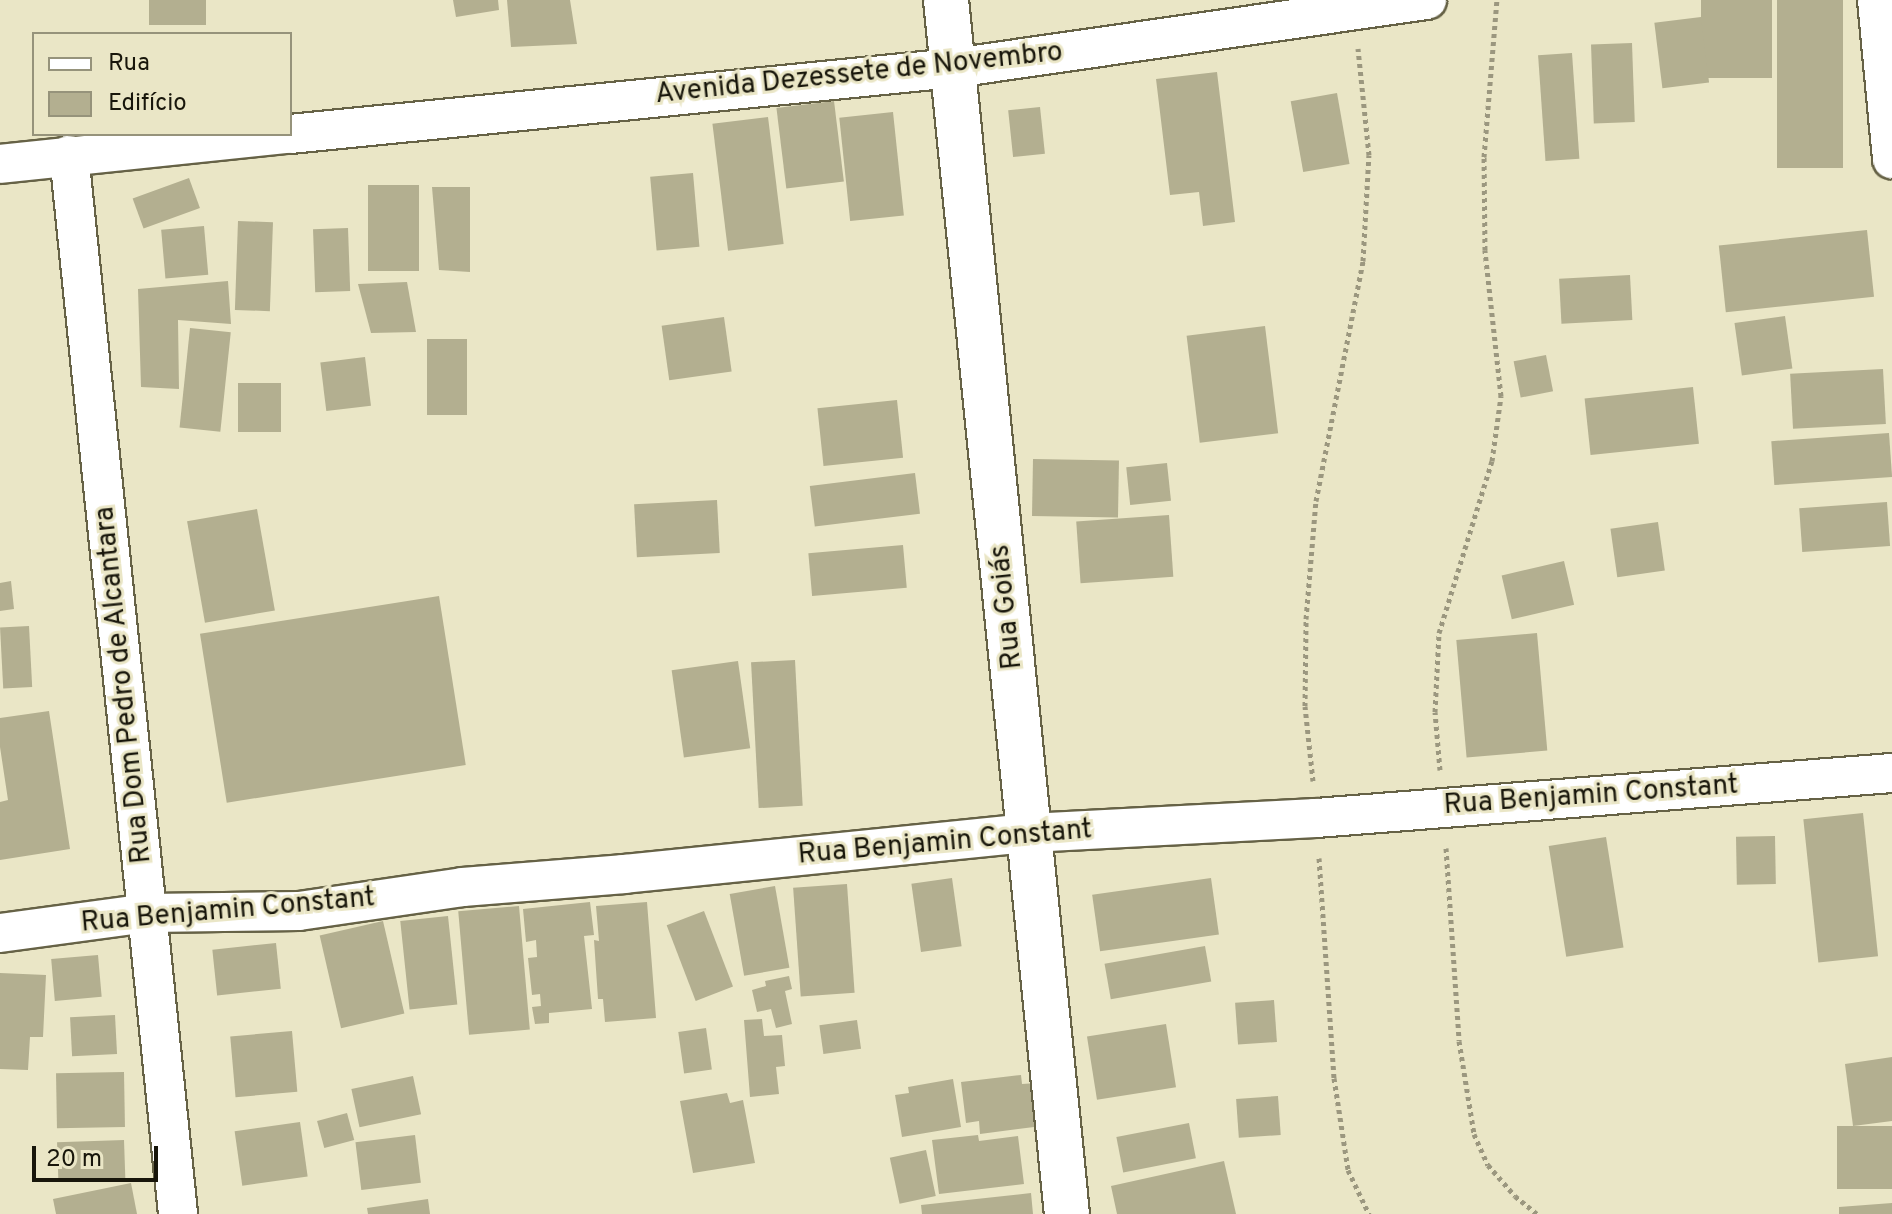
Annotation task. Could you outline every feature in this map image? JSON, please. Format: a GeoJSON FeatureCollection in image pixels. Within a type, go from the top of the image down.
{"type":"FeatureCollection","features":[{"type":"Feature","properties":{"kind":"street","name":"Rua Goiás"},"geometry":{"type":"LineString","coordinates":[[946,0],[1067,1214]]}},
{"type":"Feature","properties":{"kind":"street","name":"Avenida Dezessete de Novembro"},"geometry":{"type":"LineString","coordinates":[[292,134],[954,68],[1354,8],[1427,0]]}},
{"type":"Feature","properties":{"kind":"street"},"geometry":{"type":"LineString","coordinates":[[1877,0],[1892,159]]}},
{"type":"Feature","properties":{"kind":"street","name":"Avenida Dezessete de Novembro"},"geometry":{"type":"LineString","coordinates":[[0,164],[268,136]]}},
{"type":"Feature","properties":{"kind":"street","name":"Rua Dom Pedro de Alcantara"},"geometry":{"type":"LineString","coordinates":[[69,155],[178,1214]]}},
{"type":"Feature","properties":{"kind":"street","name":"Rua Benjamin Constant"},"geometry":{"type":"LineString","coordinates":[[0,933],[148,913],[299,911],[463,887],[1029,833],[1316,818],[1892,773]]}},
{"type":"Feature","properties":{"kind":"path"},"geometry":{"type":"LineString","coordinates":[[1497,0],[1484,157],[1485,250],[1501,396],[1492,461],[1439,633],[1435,712],[1459,1041],[1474,1134],[1488,1165],[1515,1196],[1537,1214]]}},
{"type":"Feature","properties":{"kind":"path"},"geometry":{"type":"LineString","coordinates":[[1354,8],[1369,155],[1363,261],[1316,501],[1306,619],[1305,706],[1334,1078],[1348,1170],[1369,1214]]}},
{"type":"Feature","properties":{"kind":"building"},"geometry":{"type":"Polygon","coordinates":[[[149,0],[206,0],[206,25],[149,25],[149,0]]]}},
{"type":"Feature","properties":{"kind":"building"},"geometry":{"type":"Polygon","coordinates":[[[453,0],[498,0],[499,10],[456,17],[453,0]]]}},
{"type":"Feature","properties":{"kind":"building"},"geometry":{"type":"Polygon","coordinates":[[[507,0],[570,0],[577,44],[511,47],[507,0]]]}},
{"type":"Feature","properties":{"kind":"building"},"geometry":{"type":"Polygon","coordinates":[[[1701,0],[1772,0],[1772,78],[1701,78],[1701,0]]]}},
{"type":"Feature","properties":{"kind":"building"},"geometry":{"type":"Polygon","coordinates":[[[1777,0],[1843,0],[1843,168],[1777,168],[1777,0]]]}},
{"type":"Feature","properties":{"kind":"building"},"geometry":{"type":"Polygon","coordinates":[[[1701,17],[1709,83],[1662,88],[1654,23],[1701,17]]]}},
{"type":"Feature","properties":{"kind":"building"},"geometry":{"type":"Polygon","coordinates":[[[1632,43],[1635,122],[1594,123],[1591,44],[1632,43]]]}},
{"type":"Feature","properties":{"kind":"building"},"geometry":{"type":"Polygon","coordinates":[[[1572,53],[1579,159],[1545,161],[1538,55],[1572,53]]]}},
{"type":"Feature","properties":{"kind":"building"},"geometry":{"type":"Polygon","coordinates":[[[1217,72],[1235,222],[1203,226],[1199,192],[1170,195],[1156,79],[1217,72]]]}},
{"type":"Feature","properties":{"kind":"building"},"geometry":{"type":"Polygon","coordinates":[[[1337,93],[1350,164],[1303,172],[1291,101],[1337,93]]]}},
{"type":"Feature","properties":{"kind":"building"},"geometry":{"type":"Polygon","coordinates":[[[834,101],[844,181],[786,188],[776,108],[834,101]]]}},
{"type":"Feature","properties":{"kind":"building"},"geometry":{"type":"Polygon","coordinates":[[[1040,107],[1045,154],[1013,157],[1008,110],[1040,107]]]}},
{"type":"Feature","properties":{"kind":"building"},"geometry":{"type":"Polygon","coordinates":[[[893,112],[904,215],[850,221],[839,118],[893,112]]]}},
{"type":"Feature","properties":{"kind":"building"},"geometry":{"type":"Polygon","coordinates":[[[768,117],[784,244],[728,251],[712,124],[768,117]]]}},
{"type":"Feature","properties":{"kind":"building"},"geometry":{"type":"Polygon","coordinates":[[[693,173],[699,247],[657,250],[650,177],[693,173]]]}},
{"type":"Feature","properties":{"kind":"building"},"geometry":{"type":"Polygon","coordinates":[[[189,178],[200,208],[144,229],[133,199],[189,178]]]}},
{"type":"Feature","properties":{"kind":"building"},"geometry":{"type":"Polygon","coordinates":[[[368,185],[419,185],[419,271],[368,271],[368,185]]]}},
{"type":"Feature","properties":{"kind":"building"},"geometry":{"type":"Polygon","coordinates":[[[432,187],[470,187],[470,272],[439,270],[432,187]]]}},
{"type":"Feature","properties":{"kind":"building"},"geometry":{"type":"Polygon","coordinates":[[[238,221],[273,222],[270,311],[235,310],[238,221]]]}},
{"type":"Feature","properties":{"kind":"building"},"geometry":{"type":"Polygon","coordinates":[[[204,226],[208,275],[165,279],[161,230],[204,226]]]}},
{"type":"Feature","properties":{"kind":"building"},"geometry":{"type":"Polygon","coordinates":[[[348,228],[350,291],[315,292],[313,229],[348,228]]]}},
{"type":"Feature","properties":{"kind":"building"},"geometry":{"type":"Polygon","coordinates":[[[1867,230],[1874,297],[1726,312],[1719,246],[1867,230]]]}},
{"type":"Feature","properties":{"kind":"building"},"geometry":{"type":"Polygon","coordinates":[[[1630,275],[1632,320],[1561,324],[1559,279],[1630,275]]]}},
{"type":"Feature","properties":{"kind":"building"},"geometry":{"type":"Polygon","coordinates":[[[228,281],[231,324],[178,320],[179,389],[141,387],[138,289],[228,281]]]}},
{"type":"Feature","properties":{"kind":"building"},"geometry":{"type":"Polygon","coordinates":[[[407,282],[416,332],[371,333],[358,284],[407,282]]]}},
{"type":"Feature","properties":{"kind":"building"},"geometry":{"type":"Polygon","coordinates":[[[1785,316],[1792,368],[1742,376],[1734,323],[1785,316]]]}},
{"type":"Feature","properties":{"kind":"building"},"geometry":{"type":"Polygon","coordinates":[[[724,317],[732,371],[669,380],[662,326],[724,317]]]}},
{"type":"Feature","properties":{"kind":"building"},"geometry":{"type":"Polygon","coordinates":[[[1265,326],[1278,433],[1200,443],[1187,336],[1265,326]]]}},
{"type":"Feature","properties":{"kind":"building"},"geometry":{"type":"Polygon","coordinates":[[[190,328],[231,332],[220,432],[180,427],[190,328]]]}},
{"type":"Feature","properties":{"kind":"building"},"geometry":{"type":"Polygon","coordinates":[[[427,339],[467,339],[467,415],[427,415],[427,339]]]}},
{"type":"Feature","properties":{"kind":"building"},"geometry":{"type":"Polygon","coordinates":[[[1546,355],[1553,391],[1521,398],[1514,361],[1546,355]]]}},
{"type":"Feature","properties":{"kind":"building"},"geometry":{"type":"Polygon","coordinates":[[[365,357],[371,406],[326,411],[320,362],[365,357]]]}},
{"type":"Feature","properties":{"kind":"building"},"geometry":{"type":"Polygon","coordinates":[[[1883,369],[1886,424],[1793,429],[1790,374],[1883,369]]]}},
{"type":"Feature","properties":{"kind":"building"},"geometry":{"type":"Polygon","coordinates":[[[238,383],[281,383],[281,432],[238,432],[238,383]]]}},
{"type":"Feature","properties":{"kind":"building"},"geometry":{"type":"Polygon","coordinates":[[[1693,387],[1699,444],[1591,455],[1585,398],[1693,387]]]}},
{"type":"Feature","properties":{"kind":"building"},"geometry":{"type":"Polygon","coordinates":[[[897,400],[903,458],[824,466],[817,408],[897,400]]]}},
{"type":"Feature","properties":{"kind":"building"},"geometry":{"type":"Polygon","coordinates":[[[1889,433],[1892,477],[1774,485],[1771,441],[1889,433]]]}},
{"type":"Feature","properties":{"kind":"building"},"geometry":{"type":"Polygon","coordinates":[[[1033,459],[1119,461],[1118,517],[1032,516],[1033,459]]]}},
{"type":"Feature","properties":{"kind":"building"},"geometry":{"type":"Polygon","coordinates":[[[1167,463],[1171,501],[1130,505],[1126,467],[1167,463]]]}},
{"type":"Feature","properties":{"kind":"building"},"geometry":{"type":"Polygon","coordinates":[[[915,473],[920,514],[815,527],[810,486],[915,473]]]}},
{"type":"Feature","properties":{"kind":"building"},"geometry":{"type":"Polygon","coordinates":[[[717,500],[720,553],[637,557],[634,504],[717,500]]]}},
{"type":"Feature","properties":{"kind":"building"},"geometry":{"type":"Polygon","coordinates":[[[1887,502],[1890,546],[1802,552],[1799,508],[1887,502]]]}},
{"type":"Feature","properties":{"kind":"building"},"geometry":{"type":"Polygon","coordinates":[[[257,509],[275,610],[205,623],[187,521],[257,509]]]}},
{"type":"Feature","properties":{"kind":"building"},"geometry":{"type":"Polygon","coordinates":[[[1169,515],[1173,577],[1081,583],[1076,521],[1169,515]]]}},
{"type":"Feature","properties":{"kind":"building"},"geometry":{"type":"Polygon","coordinates":[[[1658,522],[1665,571],[1617,577],[1610,529],[1658,522]]]}},
{"type":"Feature","properties":{"kind":"building"},"geometry":{"type":"Polygon","coordinates":[[[903,545],[907,588],[812,596],[808,553],[903,545]]]}},
{"type":"Feature","properties":{"kind":"building"},"geometry":{"type":"Polygon","coordinates":[[[1564,561],[1574,605],[1512,619],[1502,575],[1564,561]]]}},
{"type":"Feature","properties":{"kind":"building"},"geometry":{"type":"Polygon","coordinates":[[[11,581],[14,609],[0,611],[0,583],[11,581]]]}},
{"type":"Feature","properties":{"kind":"building"},"geometry":{"type":"Polygon","coordinates":[[[439,596],[466,765],[227,803],[200,634],[439,596]]]}},
{"type":"Feature","properties":{"kind":"building"},"geometry":{"type":"Polygon","coordinates":[[[29,626],[32,687],[3,688],[0,628],[29,626]]]}},
{"type":"Feature","properties":{"kind":"building"},"geometry":{"type":"Polygon","coordinates":[[[1537,633],[1547,751],[1467,758],[1456,640],[1537,633]]]}},
{"type":"Feature","properties":{"kind":"building"},"geometry":{"type":"Polygon","coordinates":[[[795,660],[803,806],[759,808],[751,662],[795,660]]]}},
{"type":"Feature","properties":{"kind":"building"},"geometry":{"type":"Polygon","coordinates":[[[738,661],[750,748],[684,757],[672,670],[738,661]]]}},
{"type":"Feature","properties":{"kind":"building"},"geometry":{"type":"Polygon","coordinates":[[[49,711],[70,849],[0,860],[0,802],[8,800],[0,747],[0,718],[49,711]]]}},
{"type":"Feature","properties":{"kind":"building"},"geometry":{"type":"Polygon","coordinates":[[[1863,813],[1878,956],[1818,962],[1803,819],[1863,813]]]}},
{"type":"Feature","properties":{"kind":"building"},"geometry":{"type":"Polygon","coordinates":[[[1775,836],[1776,884],[1737,885],[1736,837],[1775,836]]]}},
{"type":"Feature","properties":{"kind":"building"},"geometry":{"type":"Polygon","coordinates":[[[1606,837],[1624,948],[1566,957],[1549,846],[1606,837]]]}},
{"type":"Feature","properties":{"kind":"building"},"geometry":{"type":"Polygon","coordinates":[[[952,878],[962,946],[921,952],[911,884],[952,878]]]}},
{"type":"Feature","properties":{"kind":"building"},"geometry":{"type":"Polygon","coordinates":[[[1211,878],[1219,934],[1100,951],[1092,895],[1211,878]]]}},
{"type":"Feature","properties":{"kind":"building"},"geometry":{"type":"Polygon","coordinates":[[[847,884],[855,993],[801,997],[793,888],[847,884]]]}},
{"type":"Feature","properties":{"kind":"building"},"geometry":{"type":"Polygon","coordinates":[[[775,886],[789,968],[744,976],[730,894],[775,886]]]}},
{"type":"Feature","properties":{"kind":"building"},"geometry":{"type":"Polygon","coordinates":[[[590,902],[594,935],[584,936],[592,1009],[549,1013],[549,1023],[535,1024],[532,1007],[541,1006],[540,994],[532,995],[528,958],[537,957],[536,940],[526,942],[523,909],[590,902]]]}},
{"type":"Feature","properties":{"kind":"building"},"geometry":{"type":"Polygon","coordinates":[[[647,902],[656,1018],[605,1022],[603,999],[598,999],[594,940],[599,941],[596,906],[647,902]]]}},
{"type":"Feature","properties":{"kind":"building"},"geometry":{"type":"Polygon","coordinates":[[[519,906],[530,1030],[469,1035],[458,911],[519,906]]]}},
{"type":"Feature","properties":{"kind":"building"},"geometry":{"type":"Polygon","coordinates":[[[704,911],[733,987],[696,1001],[667,925],[704,911]]]}},
{"type":"Feature","properties":{"kind":"building"},"geometry":{"type":"Polygon","coordinates":[[[448,916],[457,1005],[410,1010],[400,921],[448,916]]]}},
{"type":"Feature","properties":{"kind":"building"},"geometry":{"type":"Polygon","coordinates":[[[383,921],[404,1014],[341,1028],[320,936],[383,921]]]}},
{"type":"Feature","properties":{"kind":"building"},"geometry":{"type":"Polygon","coordinates":[[[276,943],[281,989],[217,995],[212,950],[276,943]]]}},
{"type":"Feature","properties":{"kind":"building"},"geometry":{"type":"Polygon","coordinates":[[[1205,946],[1211,981],[1111,999],[1105,964],[1205,946]]]}},
{"type":"Feature","properties":{"kind":"building"},"geometry":{"type":"Polygon","coordinates":[[[98,955],[102,997],[55,1001],[51,959],[98,955]]]}},
{"type":"Feature","properties":{"kind":"building"},"geometry":{"type":"Polygon","coordinates":[[[0,973],[46,975],[43,1037],[30,1037],[28,1070],[0,1069],[0,973]]]}},
{"type":"Feature","properties":{"kind":"building"},"geometry":{"type":"Polygon","coordinates":[[[789,976],[792,989],[785,991],[792,1024],[776,1028],[771,1009],[757,1012],[752,990],[766,986],[765,981],[789,976]]]}},
{"type":"Feature","properties":{"kind":"building"},"geometry":{"type":"Polygon","coordinates":[[[1274,1000],[1277,1042],[1238,1045],[1235,1003],[1274,1000]]]}},
{"type":"Feature","properties":{"kind":"building"},"geometry":{"type":"Polygon","coordinates":[[[115,1015],[117,1054],[72,1056],[70,1017],[115,1015]]]}},
{"type":"Feature","properties":{"kind":"building"},"geometry":{"type":"Polygon","coordinates":[[[762,1019],[764,1036],[782,1035],[785,1066],[776,1067],[779,1094],[750,1097],[744,1020],[762,1019]]]}},
{"type":"Feature","properties":{"kind":"building"},"geometry":{"type":"Polygon","coordinates":[[[857,1020],[861,1049],[823,1054],[819,1025],[857,1020]]]}},
{"type":"Feature","properties":{"kind":"building"},"geometry":{"type":"Polygon","coordinates":[[[1166,1024],[1176,1087],[1097,1100],[1087,1037],[1166,1024]]]}},
{"type":"Feature","properties":{"kind":"building"},"geometry":{"type":"Polygon","coordinates":[[[706,1028],[712,1070],[684,1073],[678,1032],[706,1028]]]}},
{"type":"Feature","properties":{"kind":"building"},"geometry":{"type":"Polygon","coordinates":[[[292,1031],[297,1092],[236,1097],[230,1036],[292,1031]]]}},
{"type":"Feature","properties":{"kind":"building"},"geometry":{"type":"Polygon","coordinates":[[[1892,1057],[1892,1121],[1853,1126],[1845,1064],[1892,1057]]]}},
{"type":"Feature","properties":{"kind":"building"},"geometry":{"type":"Polygon","coordinates":[[[124,1072],[125,1127],[57,1128],[56,1073],[124,1072]]]}},
{"type":"Feature","properties":{"kind":"building"},"geometry":{"type":"Polygon","coordinates":[[[1021,1075],[1022,1084],[1037,1083],[1042,1126],[980,1134],[979,1121],[966,1123],[961,1082],[1021,1075]]]}},
{"type":"Feature","properties":{"kind":"building"},"geometry":{"type":"Polygon","coordinates":[[[413,1076],[421,1114],[359,1127],[351,1089],[413,1076]]]}},
{"type":"Feature","properties":{"kind":"building"},"geometry":{"type":"Polygon","coordinates":[[[953,1079],[961,1127],[902,1137],[895,1095],[909,1093],[908,1087],[953,1079]]]}},
{"type":"Feature","properties":{"kind":"building"},"geometry":{"type":"Polygon","coordinates":[[[727,1093],[730,1103],[743,1100],[755,1163],[693,1173],[680,1101],[727,1093]]]}},
{"type":"Feature","properties":{"kind":"building"},"geometry":{"type":"Polygon","coordinates":[[[1278,1096],[1281,1135],[1239,1138],[1236,1099],[1278,1096]]]}},
{"type":"Feature","properties":{"kind":"building"},"geometry":{"type":"Polygon","coordinates":[[[347,1113],[354,1140],[324,1148],[317,1121],[347,1113]]]}},
{"type":"Feature","properties":{"kind":"building"},"geometry":{"type":"Polygon","coordinates":[[[300,1122],[308,1176],[242,1186],[235,1131],[300,1122]]]}},
{"type":"Feature","properties":{"kind":"building"},"geometry":{"type":"Polygon","coordinates":[[[1189,1123],[1196,1158],[1123,1172],[1116,1137],[1189,1123]]]}},
{"type":"Feature","properties":{"kind":"building"},"geometry":{"type":"Polygon","coordinates":[[[1837,1126],[1892,1126],[1892,1189],[1837,1189],[1837,1126]]]}},
{"type":"Feature","properties":{"kind":"building"},"geometry":{"type":"Polygon","coordinates":[[[415,1135],[421,1183],[361,1190],[355,1142],[415,1135]]]}},
{"type":"Feature","properties":{"kind":"building"},"geometry":{"type":"Polygon","coordinates":[[[978,1135],[979,1141],[1018,1136],[1024,1184],[939,1194],[932,1140],[978,1135]]]}},
{"type":"Feature","properties":{"kind":"building"},"geometry":{"type":"Polygon","coordinates":[[[124,1140],[125,1178],[58,1180],[57,1142],[124,1140]]]}},
{"type":"Feature","properties":{"kind":"building"},"geometry":{"type":"Polygon","coordinates":[[[926,1150],[936,1196],[900,1204],[890,1158],[926,1150]]]}},
{"type":"Feature","properties":{"kind":"building"},"geometry":{"type":"Polygon","coordinates":[[[1224,1161],[1236,1214],[1117,1214],[1111,1186],[1224,1161]]]}},
{"type":"Feature","properties":{"kind":"building"},"geometry":{"type":"Polygon","coordinates":[[[131,1183],[137,1214],[56,1214],[53,1199],[131,1183]]]}},
{"type":"Feature","properties":{"kind":"building"},"geometry":{"type":"Polygon","coordinates":[[[1031,1193],[1033,1214],[922,1214],[921,1205],[1031,1193]]]}},
{"type":"Feature","properties":{"kind":"building"},"geometry":{"type":"Polygon","coordinates":[[[428,1199],[430,1214],[368,1214],[367,1208],[428,1199]]]}},
{"type":"Feature","properties":{"kind":"building"},"geometry":{"type":"Polygon","coordinates":[[[1892,1203],[1892,1214],[1839,1214],[1839,1207],[1892,1203]]]}}]}
